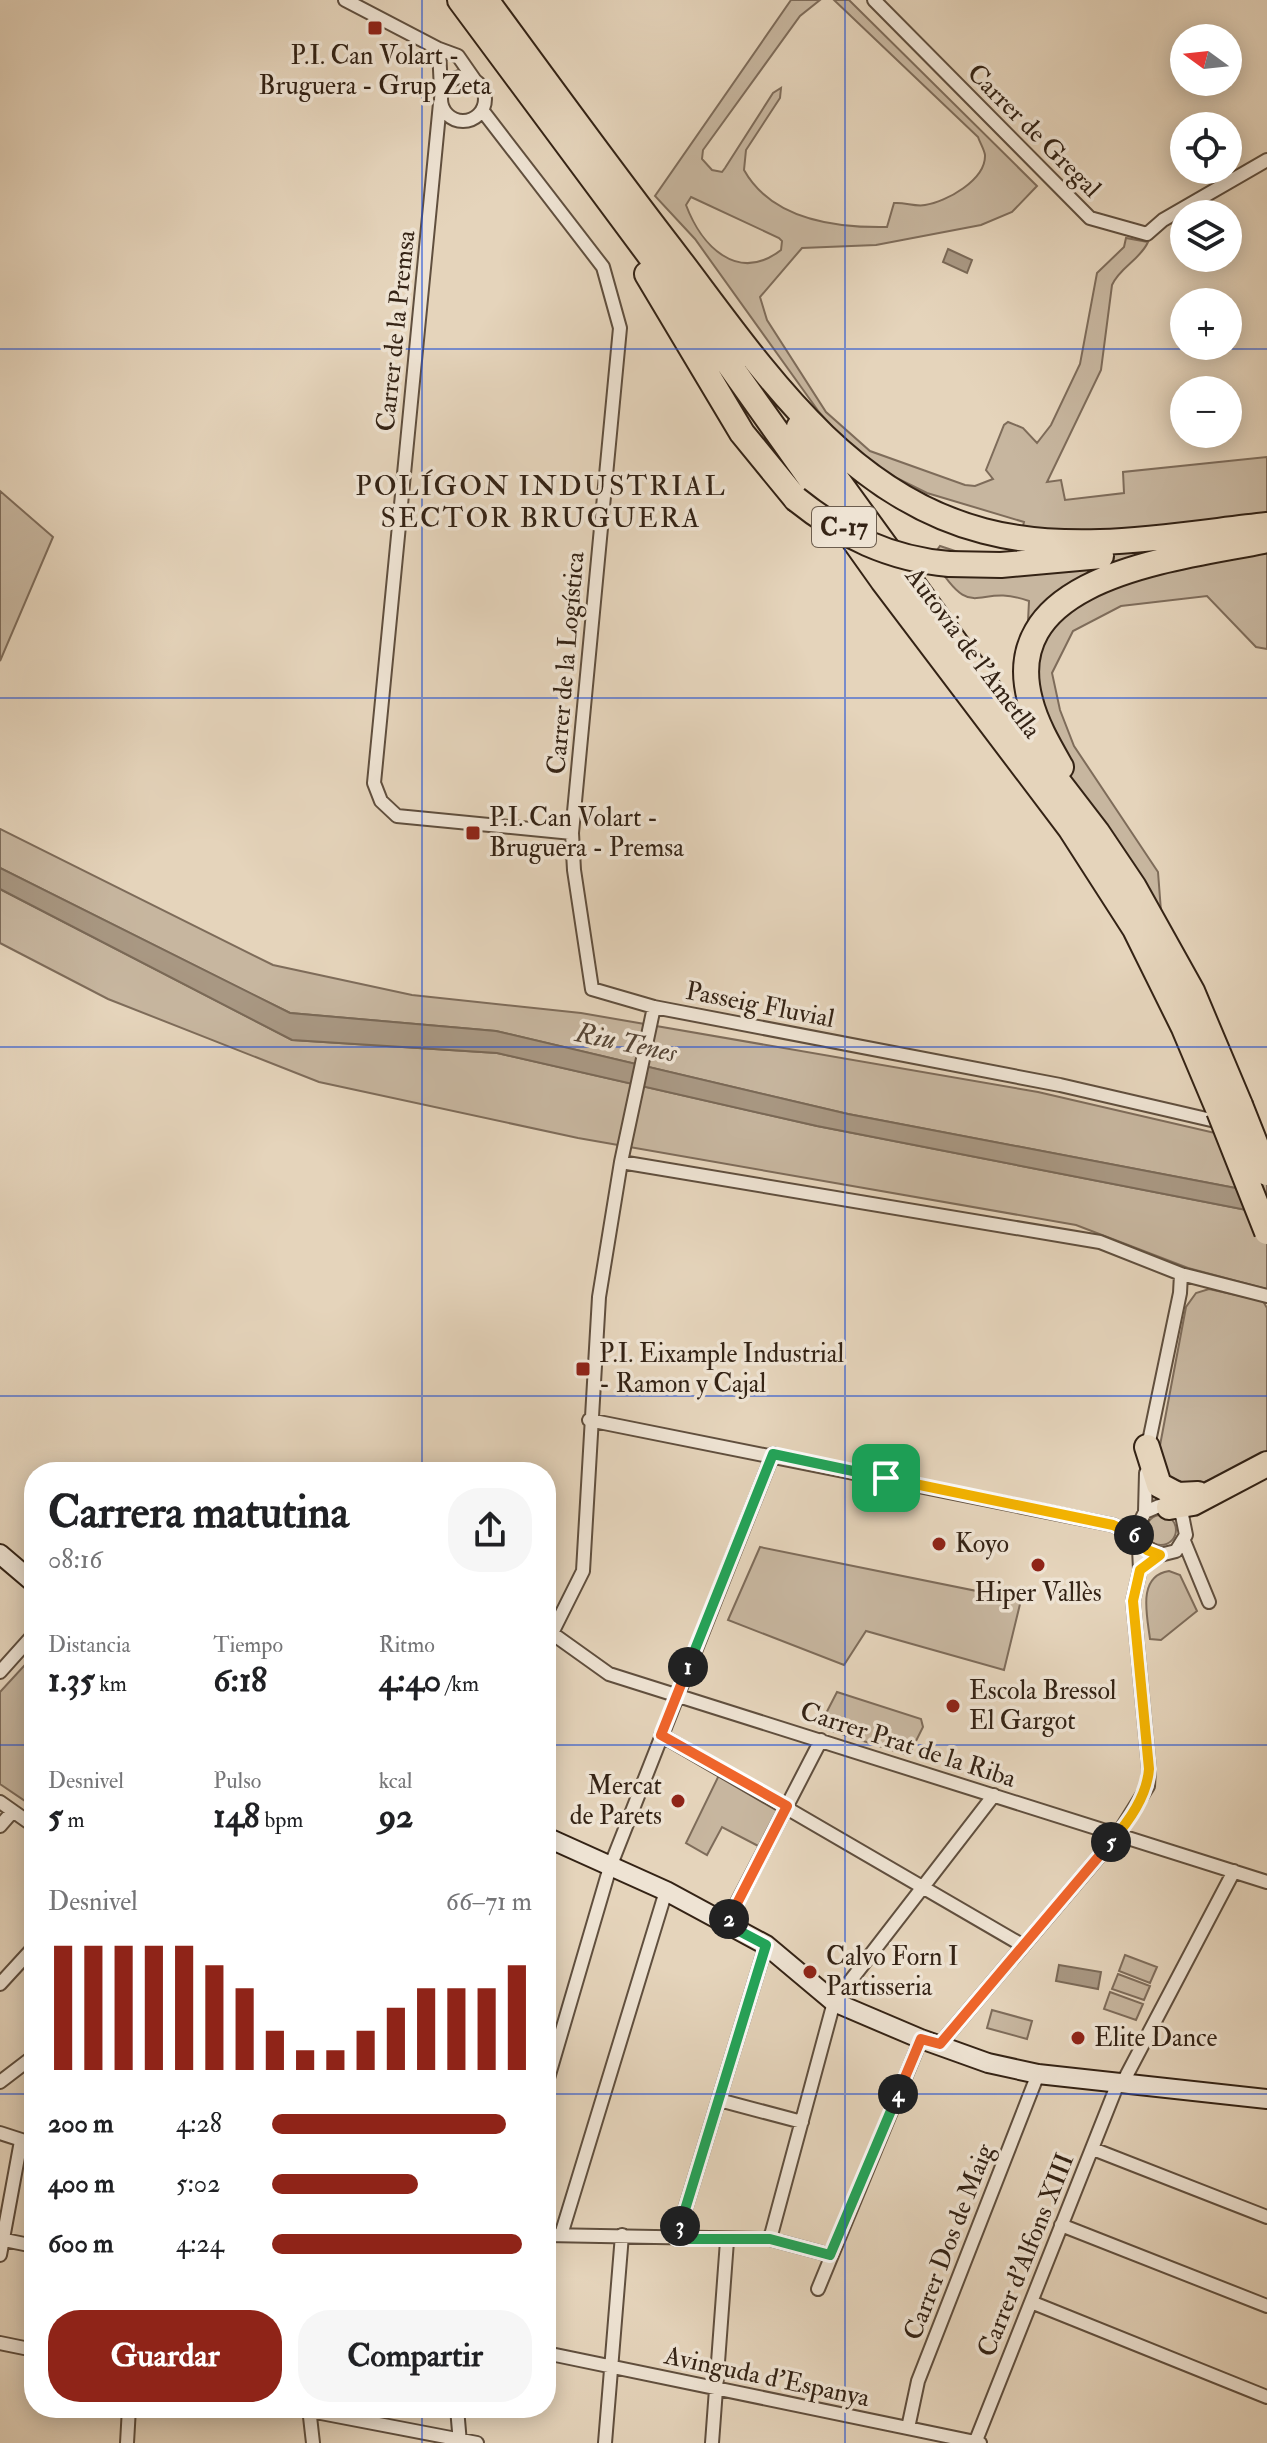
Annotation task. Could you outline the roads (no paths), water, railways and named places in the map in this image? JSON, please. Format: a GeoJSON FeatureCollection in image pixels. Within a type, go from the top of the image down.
{"type":"FeatureCollection","features":[{"type":"Feature","properties":{"kind":"highway","name":"C-17"},"geometry":{"type":"LineString","coordinates":[[460,0],[569,145]]}},
{"type":"Feature","properties":{"kind":"highway","name":"C-17"},"geometry":{"type":"LineString","coordinates":[[486,0],[766,374]]}},
{"type":"Feature","properties":{"kind":"highway"},"geometry":{"type":"LineString","coordinates":[[569,145],[742,433],[796,499],[855,539],[896,555],[949,564],[1001,565],[1266,535]]}},
{"type":"Feature","properties":{"kind":"highway","name":"Autovia de l'Ametlla"},"geometry":{"type":"LineString","coordinates":[[569,145],[883,581],[1096,867],[1267,1173]]}},
{"type":"Feature","properties":{"kind":"highway"},"geometry":{"type":"LineString","coordinates":[[766,374],[848,459],[868,475],[922,508],[959,524],[1010,537],[1078,543],[1266,535]]}},
{"type":"Feature","properties":{"kind":"highway","name":"Autovia de l'Ametlla"},"geometry":{"type":"LineString","coordinates":[[766,374],[794,421],[932,612],[1097,832],[1154,921],[1187,981],[1267,1232]]}},
{"type":"Feature","properties":{"kind":"highway"},"geometry":{"type":"LineString","coordinates":[[1097,832],[1052,752],[1030,700],[1026,670],[1036,631],[1064,598],[1100,581],[1266,535]]}},
{"type":"Feature","properties":{"kind":"highway"},"geometry":{"type":"LineString","coordinates":[[1147,1447],[1155,1480],[1171,1493],[1190,1496],[1220,1489]]}},
{"type":"Feature","properties":{"kind":"highway"},"geometry":{"type":"LineString","coordinates":[[1176,1519],[1193,1503],[1267,1464]]}},
{"type":"Feature","properties":{"kind":"highway"},"geometry":{"type":"LineString","coordinates":[[1176,1519],[1267,1477]]}},
{"type":"Feature","properties":{"kind":"street"},"geometry":{"type":"LineString","coordinates":[[345,0],[458,56],[474,79],[485,96],[482,110],[473,119],[459,121],[447,115],[440,99],[453,79],[474,79]]}},
{"type":"Feature","properties":{"kind":"street","name":"Carrer de Gregal"},"geometry":{"type":"LineString","coordinates":[[874,0],[1090,218],[1147,234],[1163,220],[1267,160]]}},
{"type":"Feature","properties":{"kind":"street","name":"Carrer de la Premsa"},"geometry":{"type":"LineString","coordinates":[[439,49],[440,99],[374,772],[381,801],[397,816],[572,833]]}},
{"type":"Feature","properties":{"kind":"street","name":"Carrer de la Logística"},"geometry":{"type":"LineString","coordinates":[[482,110],[603,267],[620,328],[572,833]]}},
{"type":"Feature","properties":{"kind":"street","name":"Passeig Fluvial"},"geometry":{"type":"LineString","coordinates":[[572,833],[574,870],[592,989],[654,1007],[1060,1085],[1267,1133]]}},
{"type":"Feature","properties":{"kind":"street"},"geometry":{"type":"LineString","coordinates":[[556,1621],[583,1571],[588,1518],[589,1420],[599,1297],[621,1162],[654,1007]]}},
{"type":"Feature","properties":{"kind":"street"},"geometry":{"type":"LineString","coordinates":[[621,1162],[1100,1242],[1181,1274],[1267,1296]]}},
{"type":"Feature","properties":{"kind":"street"},"geometry":{"type":"LineString","coordinates":[[940,2044],[1118,1834],[1141,1800],[1148,1777],[1133,1601],[1140,1570],[1147,1447],[1180,1293],[1181,1274]]}},
{"type":"Feature","properties":{"kind":"street"},"geometry":{"type":"LineString","coordinates":[[589,1420],[773,1454],[1113,1525],[1194,1570]]}},
{"type":"Feature","properties":{"kind":"street"},"geometry":{"type":"LineString","coordinates":[[556,2051],[610,1867],[773,1454]]}},
{"type":"Feature","properties":{"kind":"street"},"geometry":{"type":"LineString","coordinates":[[1147,1487],[1176,1519],[1209,1602]]}},
{"type":"Feature","properties":{"kind":"street"},"geometry":{"type":"LineString","coordinates":[[1113,1525],[1142,1517],[1176,1519]]}},
{"type":"Feature","properties":{"kind":"street"},"geometry":{"type":"LineString","coordinates":[[1140,1570],[1164,1555],[1176,1519]]}},
{"type":"Feature","properties":{"kind":"street"},"geometry":{"type":"LineString","coordinates":[[0,1554],[24,1574]]}},
{"type":"Feature","properties":{"kind":"street","name":"Carrer Prat de la Riba"},"geometry":{"type":"LineString","coordinates":[[556,1636],[609,1674],[1267,1882]]}},
{"type":"Feature","properties":{"kind":"street"},"geometry":{"type":"LineString","coordinates":[[0,1672],[24,1645]]}},
{"type":"Feature","properties":{"kind":"street"},"geometry":{"type":"LineString","coordinates":[[661,1735],[1022,1945]]}},
{"type":"Feature","properties":{"kind":"street"},"geometry":{"type":"LineString","coordinates":[[726,1924],[821,1740]]}},
{"type":"Feature","properties":{"kind":"street"},"geometry":{"type":"LineString","coordinates":[[770,2239],[834,2002],[994,1795]]}},
{"type":"Feature","properties":{"kind":"street"},"geometry":{"type":"LineString","coordinates":[[0,1802],[24,1819]]}},
{"type":"Feature","properties":{"kind":"street"},"geometry":{"type":"LineString","coordinates":[[0,1826],[13,1811]]}},
{"type":"Feature","properties":{"kind":"street"},"geometry":{"type":"LineString","coordinates":[[556,1842],[666,1891],[766,1945],[834,2002],[921,2039],[988,2063],[1038,2074],[1267,2099]]}},
{"type":"Feature","properties":{"kind":"street","name":"Carrer d'Alfons XIII"},"geometry":{"type":"LineString","coordinates":[[977,2443],[1061,2225],[1120,2084],[1234,1871]]}},
{"type":"Feature","properties":{"kind":"street"},"geometry":{"type":"LineString","coordinates":[[561,2235],[666,1891]]}},
{"type":"Feature","properties":{"kind":"street"},"geometry":{"type":"LineString","coordinates":[[676,2239],[766,1945]]}},
{"type":"Feature","properties":{"kind":"street"},"geometry":{"type":"LineString","coordinates":[[0,1984],[24,1958]]}},
{"type":"Feature","properties":{"kind":"street"},"geometry":{"type":"LineString","coordinates":[[818,2289],[921,2039]]}},
{"type":"Feature","properties":{"kind":"street"},"geometry":{"type":"LineString","coordinates":[[0,2082],[24,2064]]}},
{"type":"Feature","properties":{"kind":"street","name":"Carrer Dos de Maig"},"geometry":{"type":"LineString","coordinates":[[908,2428],[918,2381],[1038,2074]]}},
{"type":"Feature","properties":{"kind":"street"},"geometry":{"type":"LineString","coordinates":[[719,2100],[802,2122]]}},
{"type":"Feature","properties":{"kind":"street"},"geometry":{"type":"LineString","coordinates":[[0,2133],[24,2141]]}},
{"type":"Feature","properties":{"kind":"street"},"geometry":{"type":"LineString","coordinates":[[1093,2149],[1267,2217]]}},
{"type":"Feature","properties":{"kind":"street"},"geometry":{"type":"LineString","coordinates":[[0,2255],[24,2154]]}},
{"type":"Feature","properties":{"kind":"street"},"geometry":{"type":"LineString","coordinates":[[1061,2225],[1267,2306]]}},
{"type":"Feature","properties":{"kind":"street"},"geometry":{"type":"LineString","coordinates":[[556,2235],[727,2241],[770,2239],[830,2255]]}},
{"type":"Feature","properties":{"kind":"street"},"geometry":{"type":"LineString","coordinates":[[605,2443],[622,2235]]}},
{"type":"Feature","properties":{"kind":"street"},"geometry":{"type":"LineString","coordinates":[[2,2240],[24,2244]]}},
{"type":"Feature","properties":{"kind":"street"},"geometry":{"type":"LineString","coordinates":[[712,2443],[727,2241]]}},
{"type":"Feature","properties":{"kind":"street"},"geometry":{"type":"LineString","coordinates":[[1031,2302],[1267,2397]]}},
{"type":"Feature","properties":{"kind":"street"},"geometry":{"type":"LineString","coordinates":[[0,2343],[24,2348]]}},
{"type":"Feature","properties":{"kind":"street","name":"Avinguda d'Espanya"},"geometry":{"type":"LineString","coordinates":[[556,2355],[977,2443]]}},
{"type":"Feature","properties":{"kind":"street"},"geometry":{"type":"LineString","coordinates":[[127,2443],[128,2418]]}},
{"type":"Feature","properties":{"kind":"street"},"geometry":{"type":"LineString","coordinates":[[311,2418],[313,2443]]}},
{"type":"Feature","properties":{"kind":"street"},"geometry":{"type":"LineString","coordinates":[[349,2418],[477,2443]]}},
{"type":"Feature","properties":{"kind":"street"},"geometry":{"type":"LineString","coordinates":[[458,2418],[460,2441]]}},
{"type":"Feature","properties":{"kind":"place","name":"P.I. Can Volart - Bruguera - Grup Zeta"},"geometry":{"type":"Point","coordinates":[375,28]}},
{"type":"Feature","properties":{"kind":"place","name":"P.I. Can Volart - Bruguera - Premsa"},"geometry":{"type":"Point","coordinates":[473,833]}},
{"type":"Feature","properties":{"kind":"place","name":"P.I. Eixample Industrial - Ramon y Cajal"},"geometry":{"type":"Point","coordinates":[583,1369]}},
{"type":"Feature","properties":{"kind":"place","name":"Koyo"},"geometry":{"type":"Point","coordinates":[939,1544]}},
{"type":"Feature","properties":{"kind":"place","name":"Hiper Vallès"},"geometry":{"type":"Point","coordinates":[1038,1565]}},
{"type":"Feature","properties":{"kind":"place","name":"Escola Bressol El Gargot"},"geometry":{"type":"Point","coordinates":[953,1706]}},
{"type":"Feature","properties":{"kind":"place","name":"Mercat de Parets"},"geometry":{"type":"Point","coordinates":[678,1801]}},
{"type":"Feature","properties":{"kind":"place","name":"Calvo Forn I Partisseria"},"geometry":{"type":"Point","coordinates":[810,1972]}},
{"type":"Feature","properties":{"kind":"place","name":"Elite Dance"},"geometry":{"type":"Point","coordinates":[1078,2038]}},
{"type":"Feature","properties":{"kind":"district","name":"POLÍGON INDUSTRIAL SECTOR BRUGUERA"},"geometry":{"type":"Point","coordinates":[541,502]}},
{"type":"Feature","properties":{"kind":"water label","name":"Riu Tenes"},"geometry":{"type":"Point","coordinates":[626,1043]}}]}
